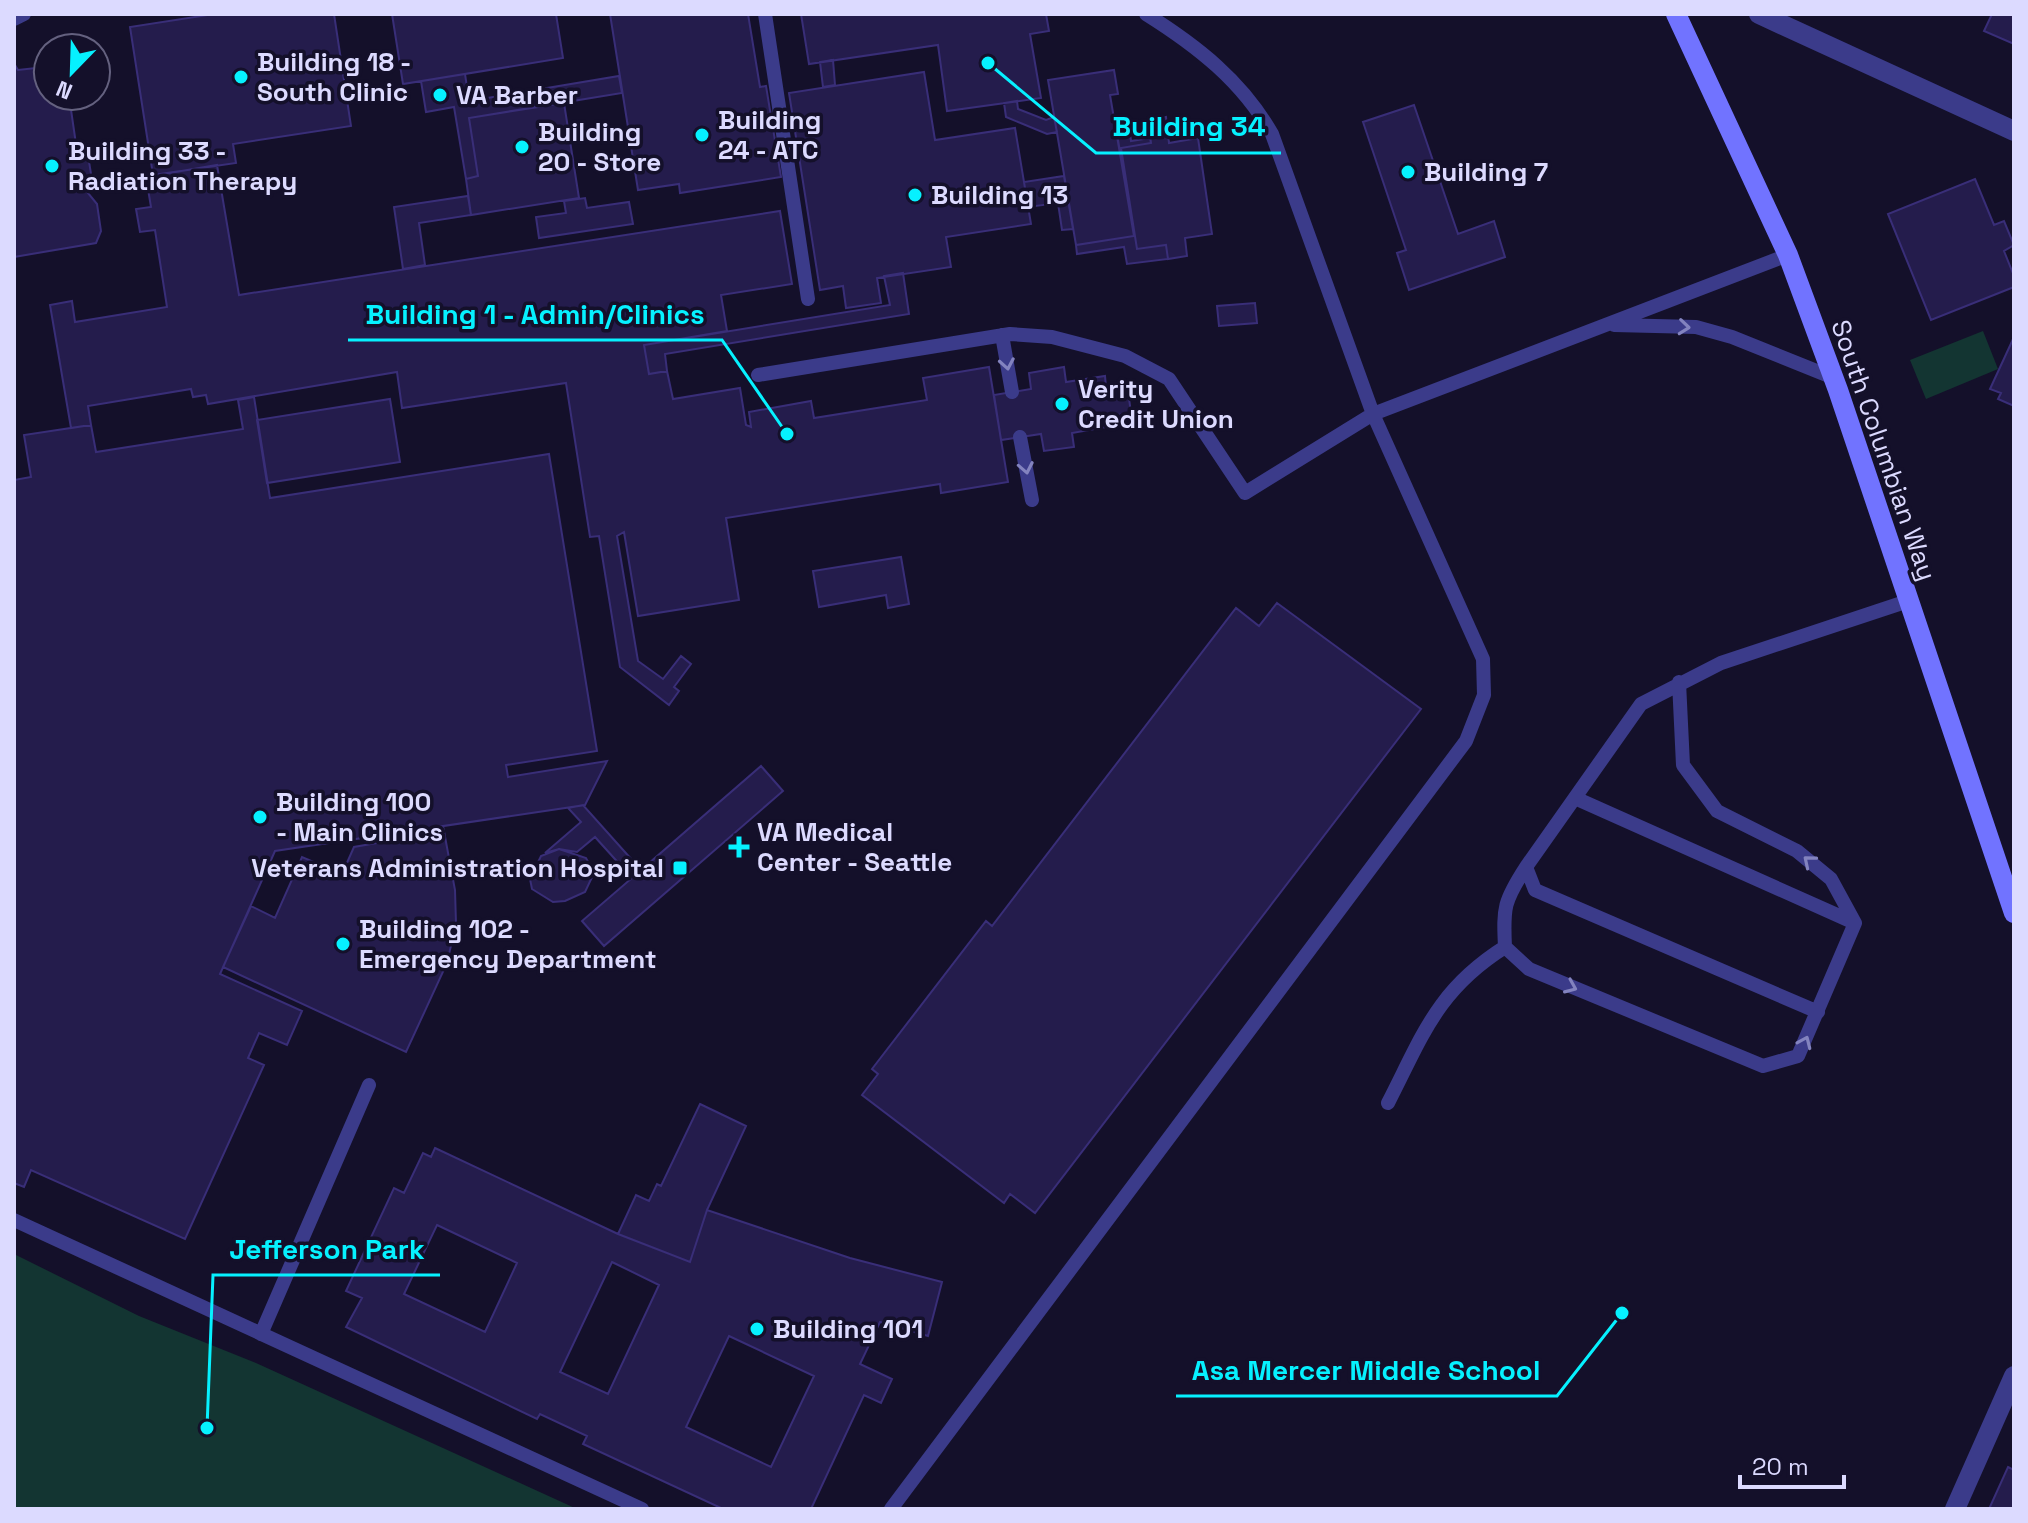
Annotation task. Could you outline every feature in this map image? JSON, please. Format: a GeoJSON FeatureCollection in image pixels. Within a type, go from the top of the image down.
{"type":"FeatureCollection","features":[{"type":"Feature","properties":{"kind":"main road","name":"South Columbian Way"},"geometry":{"type":"LineString","coordinates":[[1676,14],[1788,255],[1834,378],[2014,913]]}},
{"type":"Feature","properties":{"kind":"street"},"geometry":{"type":"LineString","coordinates":[[1759,14],[2014,131]]}},
{"type":"Feature","properties":{"kind":"street"},"geometry":{"type":"LineString","coordinates":[[1955,1509],[2014,1376]]}},
{"type":"Feature","properties":{"kind":"lane"},"geometry":{"type":"LineString","coordinates":[[14,19],[24,14]]}},
{"type":"Feature","properties":{"kind":"lane"},"geometry":{"type":"LineString","coordinates":[[765,14],[808,299]]}},
{"type":"Feature","properties":{"kind":"lane"},"geometry":{"type":"LineString","coordinates":[[891,1509],[1466,741],[1484,695],[1483,659],[1373,414],[1304,213],[1272,134],[1253,100],[1192,44],[1146,14]]}},
{"type":"Feature","properties":{"kind":"lane"},"geometry":{"type":"LineString","coordinates":[[758,375],[1002,335],[1052,337],[1125,356],[1169,379],[1245,493],[1373,414],[1788,255]]}},
{"type":"Feature","properties":{"kind":"lane"},"geometry":{"type":"LineString","coordinates":[[1606,325],[1696,327],[1732,337],[1834,378]]}},
{"type":"Feature","properties":{"kind":"lane"},"geometry":{"type":"LineString","coordinates":[[1002,335],[1012,392]]}},
{"type":"Feature","properties":{"kind":"lane"},"geometry":{"type":"LineString","coordinates":[[1020,437],[1032,500]]}},
{"type":"Feature","properties":{"kind":"lane"},"geometry":{"type":"LineString","coordinates":[[1855,923],[1798,1056],[1763,1066],[1529,969],[1505,947],[1505,900],[1641,704],[1721,663],[1908,601]]}},
{"type":"Feature","properties":{"kind":"lane"},"geometry":{"type":"LineString","coordinates":[[1679,682],[1683,765],[1717,811],[1797,851],[1831,879],[1855,923]]}},
{"type":"Feature","properties":{"kind":"lane"},"geometry":{"type":"LineString","coordinates":[[1575,798],[1855,923]]}},
{"type":"Feature","properties":{"kind":"lane"},"geometry":{"type":"LineString","coordinates":[[1526,867],[1535,890],[1818,1012]]}},
{"type":"Feature","properties":{"kind":"lane"},"geometry":{"type":"LineString","coordinates":[[1388,1103],[1435,1011],[1470,969],[1505,947]]}},
{"type":"Feature","properties":{"kind":"lane"},"geometry":{"type":"LineString","coordinates":[[261,1334],[369,1085]]}},
{"type":"Feature","properties":{"kind":"lane"},"geometry":{"type":"LineString","coordinates":[[14,1220],[642,1509]]}},
{"type":"Feature","properties":{"kind":"green space"},"geometry":{"type":"Polygon","coordinates":[[[1983,331],[1998,369],[1926,399],[1910,360],[1983,331]]]}},
{"type":"Feature","properties":{"kind":"green space"},"geometry":{"type":"Polygon","coordinates":[[[14,1254],[139,1316],[256,1363],[577,1509],[14,1509],[14,1254]]]}},
{"type":"Feature","properties":{"kind":"building","name":"Building 18 - South Clinic"},"geometry":{"type":"Polygon","coordinates":[[[214,14],[334,14],[351,126],[233,144],[236,163],[153,175],[130,27],[214,14]]]}},
{"type":"Feature","properties":{"kind":"building"},"geometry":{"type":"Polygon","coordinates":[[[392,14],[556,14],[563,58],[403,84],[392,14]]]}},
{"type":"Feature","properties":{"kind":"building","name":"Building 24 - ATC"},"geometry":{"type":"Polygon","coordinates":[[[610,14],[748,14],[760,87],[766,86],[781,177],[680,193],[679,184],[638,190],[610,14]]]}},
{"type":"Feature","properties":{"kind":"building"},"geometry":{"type":"Polygon","coordinates":[[[801,14],[1046,14],[1049,31],[1030,34],[1041,98],[947,111],[938,45],[809,64],[801,14]]]}},
{"type":"Feature","properties":{"kind":"building"},"geometry":{"type":"Polygon","coordinates":[[[1992,14],[2014,14],[2014,44],[1984,31],[1992,14]]]}},
{"type":"Feature","properties":{"kind":"building"},"geometry":{"type":"Polygon","coordinates":[[[833,60],[835,85],[823,87],[820,62],[833,60]]]}},
{"type":"Feature","properties":{"kind":"building","name":"Building 33 - Radiation Therapy"},"geometry":{"type":"Polygon","coordinates":[[[15,65],[18,70],[32,68],[32,112],[71,112],[77,151],[87,149],[92,180],[83,187],[97,204],[101,231],[96,243],[14,257],[15,65]]]}},
{"type":"Feature","properties":{"kind":"building"},"geometry":{"type":"Polygon","coordinates":[[[1114,70],[1118,94],[1110,95],[1134,236],[1076,245],[1048,80],[1114,70]]]}},
{"type":"Feature","properties":{"kind":"building","name":"Building 13"},"geometry":{"type":"Polygon","coordinates":[[[924,72],[935,140],[1015,128],[1031,224],[946,237],[951,267],[877,278],[881,303],[846,308],[843,286],[820,290],[789,93],[924,72]]]}},
{"type":"Feature","properties":{"kind":"building"},"geometry":{"type":"Polygon","coordinates":[[[465,74],[469,101],[619,76],[622,93],[469,118],[478,176],[466,179],[454,107],[426,112],[421,81],[465,74]]]}},
{"type":"Feature","properties":{"kind":"building"},"geometry":{"type":"Polygon","coordinates":[[[1017,101],[1018,109],[1046,120],[1054,117],[1057,132],[1047,134],[1006,117],[1004,103],[1017,101]]]}},
{"type":"Feature","properties":{"kind":"building","name":"Building 20 - Store"},"geometry":{"type":"Polygon","coordinates":[[[564,103],[579,198],[471,215],[466,179],[478,176],[469,118],[564,103]]]}},
{"type":"Feature","properties":{"kind":"building","name":"Building 7"},"geometry":{"type":"Polygon","coordinates":[[[1414,105],[1458,234],[1494,221],[1505,257],[1409,290],[1397,253],[1406,250],[1363,122],[1414,105]]]}},
{"type":"Feature","properties":{"kind":"building"},"geometry":{"type":"Polygon","coordinates":[[[1166,117],[1169,143],[1198,138],[1212,234],[1185,238],[1187,256],[1168,259],[1166,245],[1137,249],[1121,148],[1151,143],[1148,120],[1166,117]]]}},
{"type":"Feature","properties":{"kind":"building"},"geometry":{"type":"Polygon","coordinates":[[[1129,126],[1131,141],[1150,138],[1151,143],[1121,148],[1137,249],[1166,245],[1168,259],[1127,264],[1124,247],[1077,254],[1076,245],[1134,236],[1116,128],[1129,126]]]}},
{"type":"Feature","properties":{"kind":"building"},"geometry":{"type":"Polygon","coordinates":[[[217,165],[239,295],[780,211],[792,284],[721,295],[727,331],[644,345],[649,374],[667,371],[673,399],[740,388],[746,425],[751,427],[749,412],[811,401],[814,418],[927,400],[923,378],[989,367],[1008,482],[941,493],[940,484],[726,518],[739,600],[638,616],[624,532],[617,536],[638,661],[663,679],[681,656],[691,664],[674,687],[679,691],[669,705],[620,667],[599,536],[590,537],[566,383],[402,408],[397,372],[208,404],[206,395],[193,397],[191,389],[88,406],[91,425],[71,428],[50,305],[72,301],[75,322],[167,307],[155,230],[140,232],[136,209],[151,207],[146,177],[217,165]]]}},
{"type":"Feature","properties":{"kind":"building"},"geometry":{"type":"Polygon","coordinates":[[[1064,176],[1073,229],[1062,230],[1058,203],[1028,207],[1024,182],[1064,176]]]}},
{"type":"Feature","properties":{"kind":"building"},"geometry":{"type":"Polygon","coordinates":[[[1975,179],[1994,225],[2004,221],[2014,245],[2004,251],[2014,276],[2014,287],[1931,320],[1888,214],[1975,179]]]}},
{"type":"Feature","properties":{"kind":"building"},"geometry":{"type":"Polygon","coordinates":[[[468,196],[471,215],[419,223],[425,265],[403,269],[394,207],[468,196]]]}},
{"type":"Feature","properties":{"kind":"building"},"geometry":{"type":"Polygon","coordinates":[[[585,198],[587,208],[629,202],[633,224],[539,238],[536,217],[566,213],[564,201],[585,198]]]}},
{"type":"Feature","properties":{"kind":"building"},"geometry":{"type":"Polygon","coordinates":[[[903,273],[909,314],[665,354],[667,371],[649,374],[644,345],[890,305],[884,276],[903,273]]]}},
{"type":"Feature","properties":{"kind":"building"},"geometry":{"type":"Polygon","coordinates":[[[1255,303],[1257,323],[1219,326],[1217,306],[1255,303]]]}},
{"type":"Feature","properties":{"kind":"building"},"geometry":{"type":"Polygon","coordinates":[[[2014,337],[2014,406],[1998,399],[2001,393],[1990,389],[2014,337]]]}},
{"type":"Feature","properties":{"kind":"building","name":"Verity Credit Union"},"geometry":{"type":"Polygon","coordinates":[[[1064,367],[1066,382],[1105,376],[1106,387],[1127,384],[1131,413],[1110,416],[1112,426],[1072,433],[1074,447],[1044,451],[1041,434],[1001,440],[994,395],[1031,389],[1029,373],[1064,367]]]}},
{"type":"Feature","properties":{"kind":"building","name":"Building 100 - Main Clinics"},"geometry":{"type":"Polygon","coordinates":[[[254,397],[270,498],[549,454],[597,751],[506,765],[508,777],[607,761],[585,805],[275,851],[220,974],[302,1011],[287,1045],[259,1033],[248,1058],[264,1065],[185,1239],[31,1170],[24,1187],[14,1183],[14,480],[31,477],[24,435],[91,425],[96,452],[243,429],[238,400],[254,397]]]}},
{"type":"Feature","properties":{"kind":"building"},"geometry":{"type":"Polygon","coordinates":[[[390,399],[400,462],[267,483],[257,420],[390,399]]]}},
{"type":"Feature","properties":{"kind":"building"},"geometry":{"type":"Polygon","coordinates":[[[901,557],[909,604],[888,608],[886,595],[819,607],[813,571],[901,557]]]}},
{"type":"Feature","properties":{"kind":"building"},"geometry":{"type":"Polygon","coordinates":[[[1277,603],[1421,709],[1035,1213],[1010,1194],[1004,1203],[862,1095],[878,1074],[872,1069],[986,921],[992,926],[1236,608],[1259,626],[1277,603]]]}},
{"type":"Feature","properties":{"kind":"building"},"geometry":{"type":"Polygon","coordinates":[[[761,766],[783,791],[604,946],[582,921],[632,878],[595,837],[577,852],[559,849],[545,853],[581,822],[568,808],[583,805],[641,870],[761,766]]]}},
{"type":"Feature","properties":{"kind":"building","name":"Building 102 - Emergency Department"},"geometry":{"type":"Polygon","coordinates":[[[443,826],[455,890],[456,924],[447,963],[406,1052],[223,967],[251,906],[275,918],[302,857],[342,874],[354,847],[400,839],[399,832],[443,826]]]}},
{"type":"Feature","properties":{"kind":"building"},"geometry":{"type":"Polygon","coordinates":[[[559,849],[586,858],[594,873],[585,892],[565,901],[553,902],[532,889],[530,879],[541,856],[559,849]]]}},
{"type":"Feature","properties":{"kind":"building"},"geometry":{"type":"Polygon","coordinates":[[[700,1104],[746,1126],[707,1210],[690,1262],[618,1234],[636,1195],[649,1201],[657,1184],[661,1186],[700,1104]]]}},
{"type":"Feature","properties":{"kind":"building","name":"Building 101"},"geometry":{"type":"Polygon","coordinates":[[[435,1148],[618,1234],[690,1262],[707,1210],[850,1258],[942,1282],[928,1336],[880,1322],[860,1364],[892,1379],[881,1403],[864,1395],[811,1509],[723,1509],[583,1444],[587,1436],[540,1414],[537,1419],[346,1327],[362,1298],[346,1291],[394,1188],[404,1193],[423,1153],[431,1157],[435,1148]],[[437,1225],[404,1294],[485,1332],[517,1263],[437,1225]],[[612,1262],[560,1372],[608,1394],[659,1285],[612,1262]],[[729,1336],[686,1427],[771,1467],[814,1376],[729,1336]]]}},
{"type":"Feature","properties":{"kind":"building"},"geometry":{"type":"Polygon","coordinates":[[[2008,1467],[2014,1470],[2014,1509],[1989,1509],[2008,1467]]]}},
{"type":"Feature","properties":{"kind":"place","name":"Building 34"},"geometry":{"type":"Point","coordinates":[988,63]}},
{"type":"Feature","properties":{"kind":"place","name":"Building 18 - South Clinic"},"geometry":{"type":"Point","coordinates":[241,77]}},
{"type":"Feature","properties":{"kind":"place","name":"VA Barber"},"geometry":{"type":"Point","coordinates":[440,95]}},
{"type":"Feature","properties":{"kind":"place","name":"Building 24 - ATC"},"geometry":{"type":"Point","coordinates":[702,135]}},
{"type":"Feature","properties":{"kind":"place","name":"Building 20 - Store"},"geometry":{"type":"Point","coordinates":[522,147]}},
{"type":"Feature","properties":{"kind":"place","name":"Building 33 - Radiation Therapy"},"geometry":{"type":"Point","coordinates":[52,166]}},
{"type":"Feature","properties":{"kind":"place","name":"Building 7"},"geometry":{"type":"Point","coordinates":[1408,172]}},
{"type":"Feature","properties":{"kind":"place","name":"Building 13"},"geometry":{"type":"Point","coordinates":[915,195]}},
{"type":"Feature","properties":{"kind":"place","name":"Verity Credit Union"},"geometry":{"type":"Point","coordinates":[1062,404]}},
{"type":"Feature","properties":{"kind":"place","name":"Building 1 - Admin/Clinics"},"geometry":{"type":"Point","coordinates":[787,434]}},
{"type":"Feature","properties":{"kind":"place","name":"Building 100 - Main Clinics"},"geometry":{"type":"Point","coordinates":[260,817]}},
{"type":"Feature","properties":{"kind":"place","name":"VA Medical Center - Seattle"},"geometry":{"type":"Point","coordinates":[739,847]}},
{"type":"Feature","properties":{"kind":"place","name":"Veterans Administration Hospital"},"geometry":{"type":"Point","coordinates":[680,868]}},
{"type":"Feature","properties":{"kind":"place","name":"Building 102 - Emergency Department"},"geometry":{"type":"Point","coordinates":[343,944]}},
{"type":"Feature","properties":{"kind":"place","name":"Asa Mercer Middle School"},"geometry":{"type":"Point","coordinates":[1622,1313]}},
{"type":"Feature","properties":{"kind":"place","name":"Building 101"},"geometry":{"type":"Point","coordinates":[757,1329]}},
{"type":"Feature","properties":{"kind":"place","name":"Jefferson Park"},"geometry":{"type":"Point","coordinates":[207,1428]}}]}
